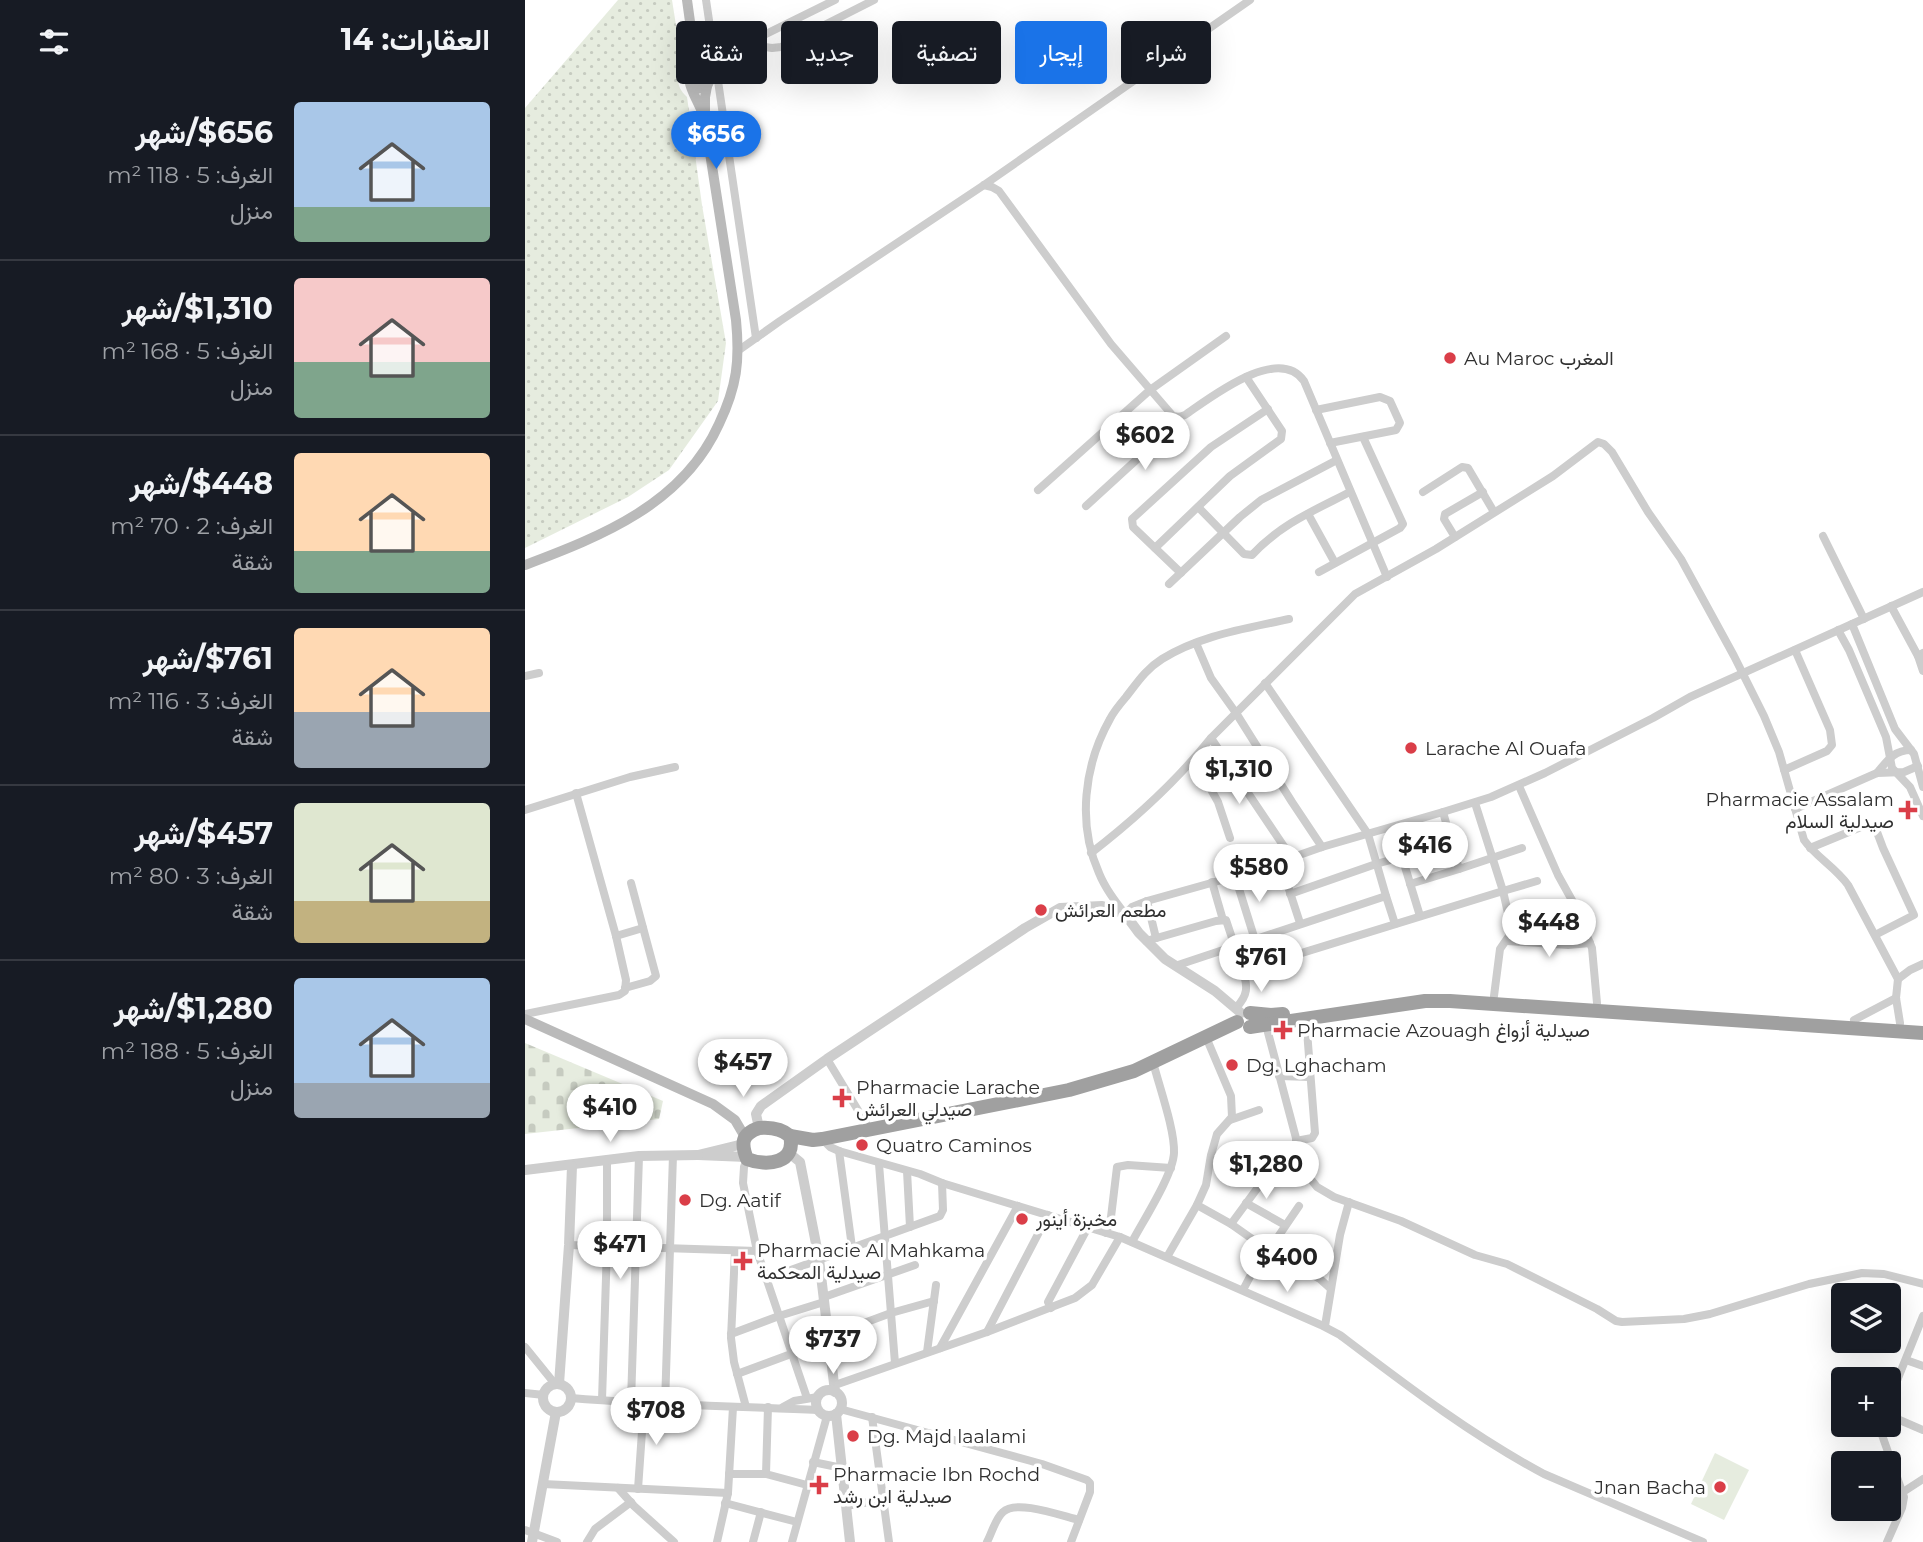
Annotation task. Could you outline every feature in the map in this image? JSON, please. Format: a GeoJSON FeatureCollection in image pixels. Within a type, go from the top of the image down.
{"type":"FeatureCollection","features":[{"type":"Feature","properties":{"kind":"highway"},"geometry":{"type":"LineString","coordinates":[[789,1153],[818,1139],[1069,1090],[1134,1070],[1243,1017],[1271,1016],[1352,1003],[1423,995],[1463,994],[1923,1024]]}},
{"type":"Feature","properties":{"kind":"highway"},"geometry":{"type":"LineString","coordinates":[[1243,1017],[1266,1025],[1450,1000],[1923,1032]]}},
{"type":"Feature","properties":{"kind":"highway"},"geometry":{"type":"LineString","coordinates":[[790,1136],[792,1149],[784,1158],[770,1163],[758,1162],[749,1142],[776,1129],[790,1136],[818,1139]]}},
{"type":"Feature","properties":{"kind":"main road"},"geometry":{"type":"LineString","coordinates":[[687,0],[690,21]]}},
{"type":"Feature","properties":{"kind":"main road"},"geometry":{"type":"LineString","coordinates":[[525,565],[610,529],[642,512],[685,477],[701,458],[727,407],[735,381],[739,350],[705,121],[707,86],[697,89],[691,86]]}},
{"type":"Feature","properties":{"kind":"main road"},"geometry":{"type":"LineString","coordinates":[[691,86],[705,121]]}},
{"type":"Feature","properties":{"kind":"main road"},"geometry":{"type":"LineString","coordinates":[[525,1019],[713,1104],[735,1120],[749,1142]]}},
{"type":"Feature","properties":{"kind":"street"},"geometry":{"type":"LineString","coordinates":[[706,0],[707,21]]}},
{"type":"Feature","properties":{"kind":"street"},"geometry":{"type":"LineString","coordinates":[[767,34],[835,0]]}},
{"type":"Feature","properties":{"kind":"street"},"geometry":{"type":"LineString","coordinates":[[767,47],[781,47],[874,0]]}},
{"type":"Feature","properties":{"kind":"street"},"geometry":{"type":"LineString","coordinates":[[739,350],[1250,0]]}},
{"type":"Feature","properties":{"kind":"street"},"geometry":{"type":"LineString","coordinates":[[712,84],[756,338]]}},
{"type":"Feature","properties":{"kind":"street"},"geometry":{"type":"LineString","coordinates":[[983,185],[999,191],[1111,344],[1170,414],[1179,417]]}},
{"type":"Feature","properties":{"kind":"street"},"geometry":{"type":"LineString","coordinates":[[1038,491],[1150,390],[1226,336]]}},
{"type":"Feature","properties":{"kind":"street"},"geometry":{"type":"LineString","coordinates":[[1086,506],[1169,430],[1179,417],[1246,377],[1278,368],[1291,369],[1304,381],[1387,577]]}},
{"type":"Feature","properties":{"kind":"street"},"geometry":{"type":"LineString","coordinates":[[1155,548],[1230,477],[1282,439],[1282,431],[1246,377]]}},
{"type":"Feature","properties":{"kind":"street"},"geometry":{"type":"LineString","coordinates":[[1316,410],[1376,397],[1387,399],[1392,404],[1399,421],[1396,430],[1330,443]]}},
{"type":"Feature","properties":{"kind":"street"},"geometry":{"type":"LineString","coordinates":[[1181,573],[1133,527],[1133,517],[1212,446],[1268,409]]}},
{"type":"Feature","properties":{"kind":"street"},"geometry":{"type":"LineString","coordinates":[[1318,572],[1401,528],[1403,524],[1363,437]]}},
{"type":"Feature","properties":{"kind":"street"},"geometry":{"type":"LineString","coordinates":[[1091,853],[1152,802],[1195,759],[1211,738],[1349,599],[1553,476],[1598,442],[1612,452],[1648,512],[1681,559],[1730,647],[1779,752],[1804,840],[1841,874],[1898,979],[1896,998],[1900,1023]]}},
{"type":"Feature","properties":{"kind":"street"},"geometry":{"type":"LineString","coordinates":[[1169,584],[1261,500],[1337,460]]}},
{"type":"Feature","properties":{"kind":"street"},"geometry":{"type":"LineString","coordinates":[[1423,492],[1462,467],[1468,468],[1494,512]]}},
{"type":"Feature","properties":{"kind":"street"},"geometry":{"type":"LineString","coordinates":[[1198,507],[1244,554],[1250,555],[1280,529],[1350,492]]}},
{"type":"Feature","properties":{"kind":"street"},"geometry":{"type":"LineString","coordinates":[[1455,537],[1444,519],[1445,514],[1483,492]]}},
{"type":"Feature","properties":{"kind":"street"},"geometry":{"type":"LineString","coordinates":[[1308,514],[1335,563]]}},
{"type":"Feature","properties":{"kind":"street"},"geometry":{"type":"LineString","coordinates":[[1823,536],[1864,619]]}},
{"type":"Feature","properties":{"kind":"street"},"geometry":{"type":"LineString","coordinates":[[1125,914],[1132,907],[1147,901],[1443,813],[1519,786],[1690,697],[1923,592]]}},
{"type":"Feature","properties":{"kind":"street"},"geometry":{"type":"LineString","coordinates":[[1891,606],[1920,654],[1923,671]]}},
{"type":"Feature","properties":{"kind":"street"},"geometry":{"type":"LineString","coordinates":[[1243,1017],[1215,991],[1165,959],[1151,939],[1125,914],[1106,886],[1091,853],[1085,799],[1101,737],[1111,716],[1148,668],[1176,651],[1196,643],[1244,627],[1289,619]]}},
{"type":"Feature","properties":{"kind":"street"},"geometry":{"type":"LineString","coordinates":[[1852,624],[1895,729],[1911,750],[1923,787]]}},
{"type":"Feature","properties":{"kind":"street"},"geometry":{"type":"LineString","coordinates":[[1838,630],[1886,737],[1892,768],[1910,787],[1923,816]]}},
{"type":"Feature","properties":{"kind":"street"},"geometry":{"type":"LineString","coordinates":[[1196,643],[1212,678],[1322,847]]}},
{"type":"Feature","properties":{"kind":"street"},"geometry":{"type":"LineString","coordinates":[[1784,770],[1827,751],[1831,748],[1832,741],[1830,730],[1795,650]]}},
{"type":"Feature","properties":{"kind":"street"},"geometry":{"type":"LineString","coordinates":[[525,676],[540,673]]}},
{"type":"Feature","properties":{"kind":"street"},"geometry":{"type":"LineString","coordinates":[[1265,683],[1368,834],[1395,923]]}},
{"type":"Feature","properties":{"kind":"street"},"geometry":{"type":"LineString","coordinates":[[1211,738],[1291,857]]}},
{"type":"Feature","properties":{"kind":"street"},"geometry":{"type":"LineString","coordinates":[[1877,773],[1895,753],[1911,750]]}},
{"type":"Feature","properties":{"kind":"street"},"geometry":{"type":"LineString","coordinates":[[1195,759],[1217,803],[1230,838]]}},
{"type":"Feature","properties":{"kind":"street"},"geometry":{"type":"LineString","coordinates":[[1795,809],[1877,773],[1911,771],[1917,766]]}},
{"type":"Feature","properties":{"kind":"street"},"geometry":{"type":"LineString","coordinates":[[525,810],[630,777],[675,767]]}},
{"type":"Feature","properties":{"kind":"street"},"geometry":{"type":"LineString","coordinates":[[1519,786],[1590,943],[1597,1003]]}},
{"type":"Feature","properties":{"kind":"street"},"geometry":{"type":"LineString","coordinates":[[525,1014],[619,995],[627,980],[576,793]]}},
{"type":"Feature","properties":{"kind":"street"},"geometry":{"type":"LineString","coordinates":[[1475,803],[1509,918],[1509,936],[1500,949],[1494,996]]}},
{"type":"Feature","properties":{"kind":"street"},"geometry":{"type":"LineString","coordinates":[[1443,813],[1459,869]]}},
{"type":"Feature","properties":{"kind":"street"},"geometry":{"type":"LineString","coordinates":[[1810,848],[1861,827],[1871,827],[1877,832],[1919,913],[1875,935]]}},
{"type":"Feature","properties":{"kind":"street"},"geometry":{"type":"LineString","coordinates":[[1290,894],[1376,864],[1452,843]]}},
{"type":"Feature","properties":{"kind":"street"},"geometry":{"type":"LineString","coordinates":[[1411,884],[1522,848]]}},
{"type":"Feature","properties":{"kind":"street"},"geometry":{"type":"LineString","coordinates":[[1402,857],[1420,916]]}},
{"type":"Feature","properties":{"kind":"street"},"geometry":{"type":"LineString","coordinates":[[1280,862],[1300,923]]}},
{"type":"Feature","properties":{"kind":"street"},"geometry":{"type":"LineString","coordinates":[[1235,876],[1255,940]]}},
{"type":"Feature","properties":{"kind":"street"},"geometry":{"type":"LineString","coordinates":[[1243,971],[1537,881]]}},
{"type":"Feature","properties":{"kind":"street"},"geometry":{"type":"LineString","coordinates":[[1212,882],[1223,920],[1228,923],[1243,971],[1247,990],[1243,1017]]}},
{"type":"Feature","properties":{"kind":"street"},"geometry":{"type":"LineString","coordinates":[[625,988],[650,981],[656,976],[631,884]]}},
{"type":"Feature","properties":{"kind":"street"},"geometry":{"type":"LineString","coordinates":[[1175,966],[1386,895]]}},
{"type":"Feature","properties":{"kind":"street"},"geometry":{"type":"LineString","coordinates":[[1147,901],[1151,939]]}},
{"type":"Feature","properties":{"kind":"street"},"geometry":{"type":"LineString","coordinates":[[807,1398],[757,1251],[743,1183],[749,1142],[759,1108],[827,1059],[1056,910],[1102,906],[1125,914]]}},
{"type":"Feature","properties":{"kind":"street"},"geometry":{"type":"LineString","coordinates":[[1509,918],[1536,918],[1548,922],[1546,944]]}},
{"type":"Feature","properties":{"kind":"street"},"geometry":{"type":"LineString","coordinates":[[1151,939],[1223,920]]}},
{"type":"Feature","properties":{"kind":"street"},"geometry":{"type":"LineString","coordinates":[[616,936],[643,929]]}},
{"type":"Feature","properties":{"kind":"street"},"geometry":{"type":"LineString","coordinates":[[1507,941],[1590,943]]}},
{"type":"Feature","properties":{"kind":"street"},"geometry":{"type":"LineString","coordinates":[[1898,979],[1923,964]]}},
{"type":"Feature","properties":{"kind":"street"},"geometry":{"type":"LineString","coordinates":[[1854,1020],[1896,998]]}},
{"type":"Feature","properties":{"kind":"street"},"geometry":{"type":"LineString","coordinates":[[1296,1141],[1312,1138],[1315,1133],[1306,1018]]}},
{"type":"Feature","properties":{"kind":"street"},"geometry":{"type":"LineString","coordinates":[[1266,1025],[1305,1172],[1317,1187],[1333,1197],[1401,1221],[1475,1255],[1507,1264],[1616,1321],[1684,1319],[1710,1314],[1809,1284],[1862,1273],[1884,1274],[1923,1284]]}},
{"type":"Feature","properties":{"kind":"street"},"geometry":{"type":"LineString","coordinates":[[1206,1037],[1231,1096],[1230,1120]]}},
{"type":"Feature","properties":{"kind":"street"},"geometry":{"type":"LineString","coordinates":[[827,1059],[870,1129]]}},
{"type":"Feature","properties":{"kind":"street"},"geometry":{"type":"LineString","coordinates":[[1132,1242],[1171,1168],[1174,1154],[1173,1140],[1153,1062]]}},
{"type":"Feature","properties":{"kind":"street"},"geometry":{"type":"LineString","coordinates":[[1279,1076],[1310,1077]]}},
{"type":"Feature","properties":{"kind":"street"},"geometry":{"type":"LineString","coordinates":[[1167,1257],[1206,1185],[1217,1134],[1230,1120],[1259,1110]]}},
{"type":"Feature","properties":{"kind":"street"},"geometry":{"type":"LineString","coordinates":[[818,1139],[839,1152],[1120,1237],[1325,1326],[1494,1446],[1544,1474],[1703,1542]]}},
{"type":"Feature","properties":{"kind":"street"},"geometry":{"type":"LineString","coordinates":[[525,1170],[639,1156],[698,1154],[749,1142]]}},
{"type":"Feature","properties":{"kind":"street"},"geometry":{"type":"LineString","coordinates":[[839,1152],[852,1247]]}},
{"type":"Feature","properties":{"kind":"street"},"geometry":{"type":"LineString","coordinates":[[789,1153],[800,1162],[819,1259],[835,1389],[841,1400],[830,1412],[813,1462],[792,1542]]}},
{"type":"Feature","properties":{"kind":"street"},"geometry":{"type":"LineString","coordinates":[[665,1405],[673,1155]]}},
{"type":"Feature","properties":{"kind":"street"},"geometry":{"type":"LineString","coordinates":[[631,1402],[639,1156]]}},
{"type":"Feature","properties":{"kind":"street"},"geometry":{"type":"LineString","coordinates":[[602,1401],[607,1160]]}},
{"type":"Feature","properties":{"kind":"street"},"geometry":{"type":"LineString","coordinates":[[1231,1224],[1279,1160]]}},
{"type":"Feature","properties":{"kind":"street"},"geometry":{"type":"LineString","coordinates":[[879,1164],[895,1363]]}},
{"type":"Feature","properties":{"kind":"street"},"geometry":{"type":"LineString","coordinates":[[1106,1233],[1111,1217],[1117,1167],[1128,1165],[1171,1168]]}},
{"type":"Feature","properties":{"kind":"street"},"geometry":{"type":"LineString","coordinates":[[557,1384],[569,1245],[572,1166]]}},
{"type":"Feature","properties":{"kind":"street"},"geometry":{"type":"LineString","coordinates":[[907,1171],[910,1227]]}},
{"type":"Feature","properties":{"kind":"street"},"geometry":{"type":"LineString","coordinates":[[766,1279],[941,1215],[942,1183]]}},
{"type":"Feature","properties":{"kind":"street"},"geometry":{"type":"LineString","coordinates":[[1325,1326],[1340,1236],[1349,1202]]}},
{"type":"Feature","properties":{"kind":"street"},"geometry":{"type":"LineString","coordinates":[[1247,1203],[1285,1225]]}},
{"type":"Feature","properties":{"kind":"street"},"geometry":{"type":"LineString","coordinates":[[1197,1205],[1320,1279],[1330,1288]]}},
{"type":"Feature","properties":{"kind":"street"},"geometry":{"type":"LineString","coordinates":[[940,1348],[1018,1206]]}},
{"type":"Feature","properties":{"kind":"street"},"geometry":{"type":"LineString","coordinates":[[1243,1290],[1267,1249],[1299,1206]]}},
{"type":"Feature","properties":{"kind":"street"},"geometry":{"type":"LineString","coordinates":[[987,1332],[1048,1215]]}},
{"type":"Feature","properties":{"kind":"street"},"geometry":{"type":"LineString","coordinates":[[1051,1308],[1048,1302],[1088,1227]]}},
{"type":"Feature","properties":{"kind":"street"},"geometry":{"type":"LineString","coordinates":[[783,1407],[1075,1298],[1092,1284],[1120,1237]]}},
{"type":"Feature","properties":{"kind":"street"},"geometry":{"type":"LineString","coordinates":[[569,1245],[757,1251]]}},
{"type":"Feature","properties":{"kind":"street"},"geometry":{"type":"LineString","coordinates":[[735,1251],[731,1335],[746,1407]]}},
{"type":"Feature","properties":{"kind":"street"},"geometry":{"type":"LineString","coordinates":[[731,1335],[915,1265]]}},
{"type":"Feature","properties":{"kind":"street"},"geometry":{"type":"LineString","coordinates":[[927,1352],[936,1285]]}},
{"type":"Feature","properties":{"kind":"street"},"geometry":{"type":"LineString","coordinates":[[829,1336],[891,1313],[934,1301]]}},
{"type":"Feature","properties":{"kind":"street"},"geometry":{"type":"LineString","coordinates":[[1901,1372],[1923,1316]]}},
{"type":"Feature","properties":{"kind":"street"},"geometry":{"type":"LineString","coordinates":[[525,1347],[557,1384],[566,1387],[571,1398],[567,1409],[556,1412],[546,1406],[544,1395],[548,1388],[557,1384]]}},
{"type":"Feature","properties":{"kind":"street"},"geometry":{"type":"LineString","coordinates":[[737,1374],[791,1354]]}},
{"type":"Feature","properties":{"kind":"street"},"geometry":{"type":"LineString","coordinates":[[1906,1360],[1923,1366]]}},
{"type":"Feature","properties":{"kind":"street"},"geometry":{"type":"LineString","coordinates":[[525,1393],[544,1395]]}},
{"type":"Feature","properties":{"kind":"street"},"geometry":{"type":"LineString","coordinates":[[818,1396],[816,1403],[830,1412],[842,1468],[850,1542]]}},
{"type":"Feature","properties":{"kind":"street"},"geometry":{"type":"LineString","coordinates":[[571,1398],[665,1405],[783,1407],[872,1417],[1042,1464],[1090,1483],[1071,1542]]}},
{"type":"Feature","properties":{"kind":"street"},"geometry":{"type":"LineString","coordinates":[[638,1489],[644,1403]]}},
{"type":"Feature","properties":{"kind":"street"},"geometry":{"type":"LineString","coordinates":[[717,1542],[728,1493],[733,1407]]}},
{"type":"Feature","properties":{"kind":"street"},"geometry":{"type":"LineString","coordinates":[[766,1474],[768,1407]]}},
{"type":"Feature","properties":{"kind":"street"},"geometry":{"type":"LineString","coordinates":[[556,1412],[531,1535],[557,1542]]}},
{"type":"Feature","properties":{"kind":"street"},"geometry":{"type":"LineString","coordinates":[[872,1417],[889,1542]]}},
{"type":"Feature","properties":{"kind":"street"},"geometry":{"type":"LineString","coordinates":[[1901,1421],[1923,1430]]}},
{"type":"Feature","properties":{"kind":"street"},"geometry":{"type":"LineString","coordinates":[[1883,1437],[1904,1497],[1887,1542]]}},
{"type":"Feature","properties":{"kind":"street"},"geometry":{"type":"LineString","coordinates":[[813,1462],[842,1468]]}},
{"type":"Feature","properties":{"kind":"street"},"geometry":{"type":"LineString","coordinates":[[729,1474],[766,1474],[807,1485]]}},
{"type":"Feature","properties":{"kind":"street"},"geometry":{"type":"LineString","coordinates":[[1903,1492],[1923,1479]]}},
{"type":"Feature","properties":{"kind":"street"},"geometry":{"type":"LineString","coordinates":[[543,1484],[728,1493]]}},
{"type":"Feature","properties":{"kind":"street"},"geometry":{"type":"LineString","coordinates":[[618,1488],[674,1542]]}},
{"type":"Feature","properties":{"kind":"street"},"geometry":{"type":"LineString","coordinates":[[846,1506],[882,1500]]}},
{"type":"Feature","properties":{"kind":"street"},"geometry":{"type":"LineString","coordinates":[[587,1542],[596,1529],[631,1502]]}},
{"type":"Feature","properties":{"kind":"street"},"geometry":{"type":"LineString","coordinates":[[725,1503],[797,1522]]}},
{"type":"Feature","properties":{"kind":"street"},"geometry":{"type":"LineString","coordinates":[[987,1542],[1000,1513],[1012,1506],[1079,1520]]}},
{"type":"Feature","properties":{"kind":"street"},"geometry":{"type":"LineString","coordinates":[[753,1542],[761,1512]]}},
{"type":"Feature","properties":{"kind":"green space"},"geometry":{"type":"Polygon","coordinates":[[[618,0],[672,0],[676,25],[676,84],[679,84],[687,97],[726,343],[718,401],[669,470],[628,497],[525,548],[525,108],[618,0]]]}},
{"type":"Feature","properties":{"kind":"green space"},"geometry":{"type":"Polygon","coordinates":[[[525,1043],[663,1101],[659,1119],[525,1134],[525,1043]]]}},
{"type":"Feature","properties":{"kind":"green space","name":"Jnan Bacha"},"geometry":{"type":"Polygon","coordinates":[[[1715,1453],[1749,1470],[1724,1520],[1691,1504],[1715,1453]]]}},
{"type":"Feature","properties":{"kind":"place","name":"Au Maroc المغرب"},"geometry":{"type":"Point","coordinates":[1450,358]}},
{"type":"Feature","properties":{"kind":"place","name":"Larache Al Ouafa"},"geometry":{"type":"Point","coordinates":[1411,748]}},
{"type":"Feature","properties":{"kind":"place","name":"Pharmacie Assalam صيدلية السلام"},"geometry":{"type":"Point","coordinates":[1908,810]}},
{"type":"Feature","properties":{"kind":"place","name":"مطعم العرائش"},"geometry":{"type":"Point","coordinates":[1041,910]}},
{"type":"Feature","properties":{"kind":"place","name":"Pharmacie Azouagh صيدلية أزواغ"},"geometry":{"type":"Point","coordinates":[1283,1030]}},
{"type":"Feature","properties":{"kind":"place","name":"Dg. Lghacham"},"geometry":{"type":"Point","coordinates":[1232,1065]}},
{"type":"Feature","properties":{"kind":"place","name":"Pharmacie Larache صيدلي العرائش"},"geometry":{"type":"Point","coordinates":[842,1098]}},
{"type":"Feature","properties":{"kind":"place","name":"Quatro Caminos"},"geometry":{"type":"Point","coordinates":[862,1145]}},
{"type":"Feature","properties":{"kind":"place","name":"Dg. Aatif"},"geometry":{"type":"Point","coordinates":[685,1200]}},
{"type":"Feature","properties":{"kind":"place","name":"مخبزة أينور"},"geometry":{"type":"Point","coordinates":[1022,1219]}},
{"type":"Feature","properties":{"kind":"place","name":"Pharmacie Al Mahkama صيدلية المحكمة"},"geometry":{"type":"Point","coordinates":[743,1261]}},
{"type":"Feature","properties":{"kind":"place","name":"Dg. Majd laalami"},"geometry":{"type":"Point","coordinates":[853,1436]}},
{"type":"Feature","properties":{"kind":"place","name":"Pharmacie Ibn Rochd صيدلية ابن رشد"},"geometry":{"type":"Point","coordinates":[819,1485]}},
{"type":"Feature","properties":{"kind":"place","name":"Jnan Bacha"},"geometry":{"type":"Point","coordinates":[1720,1487]}}]}
